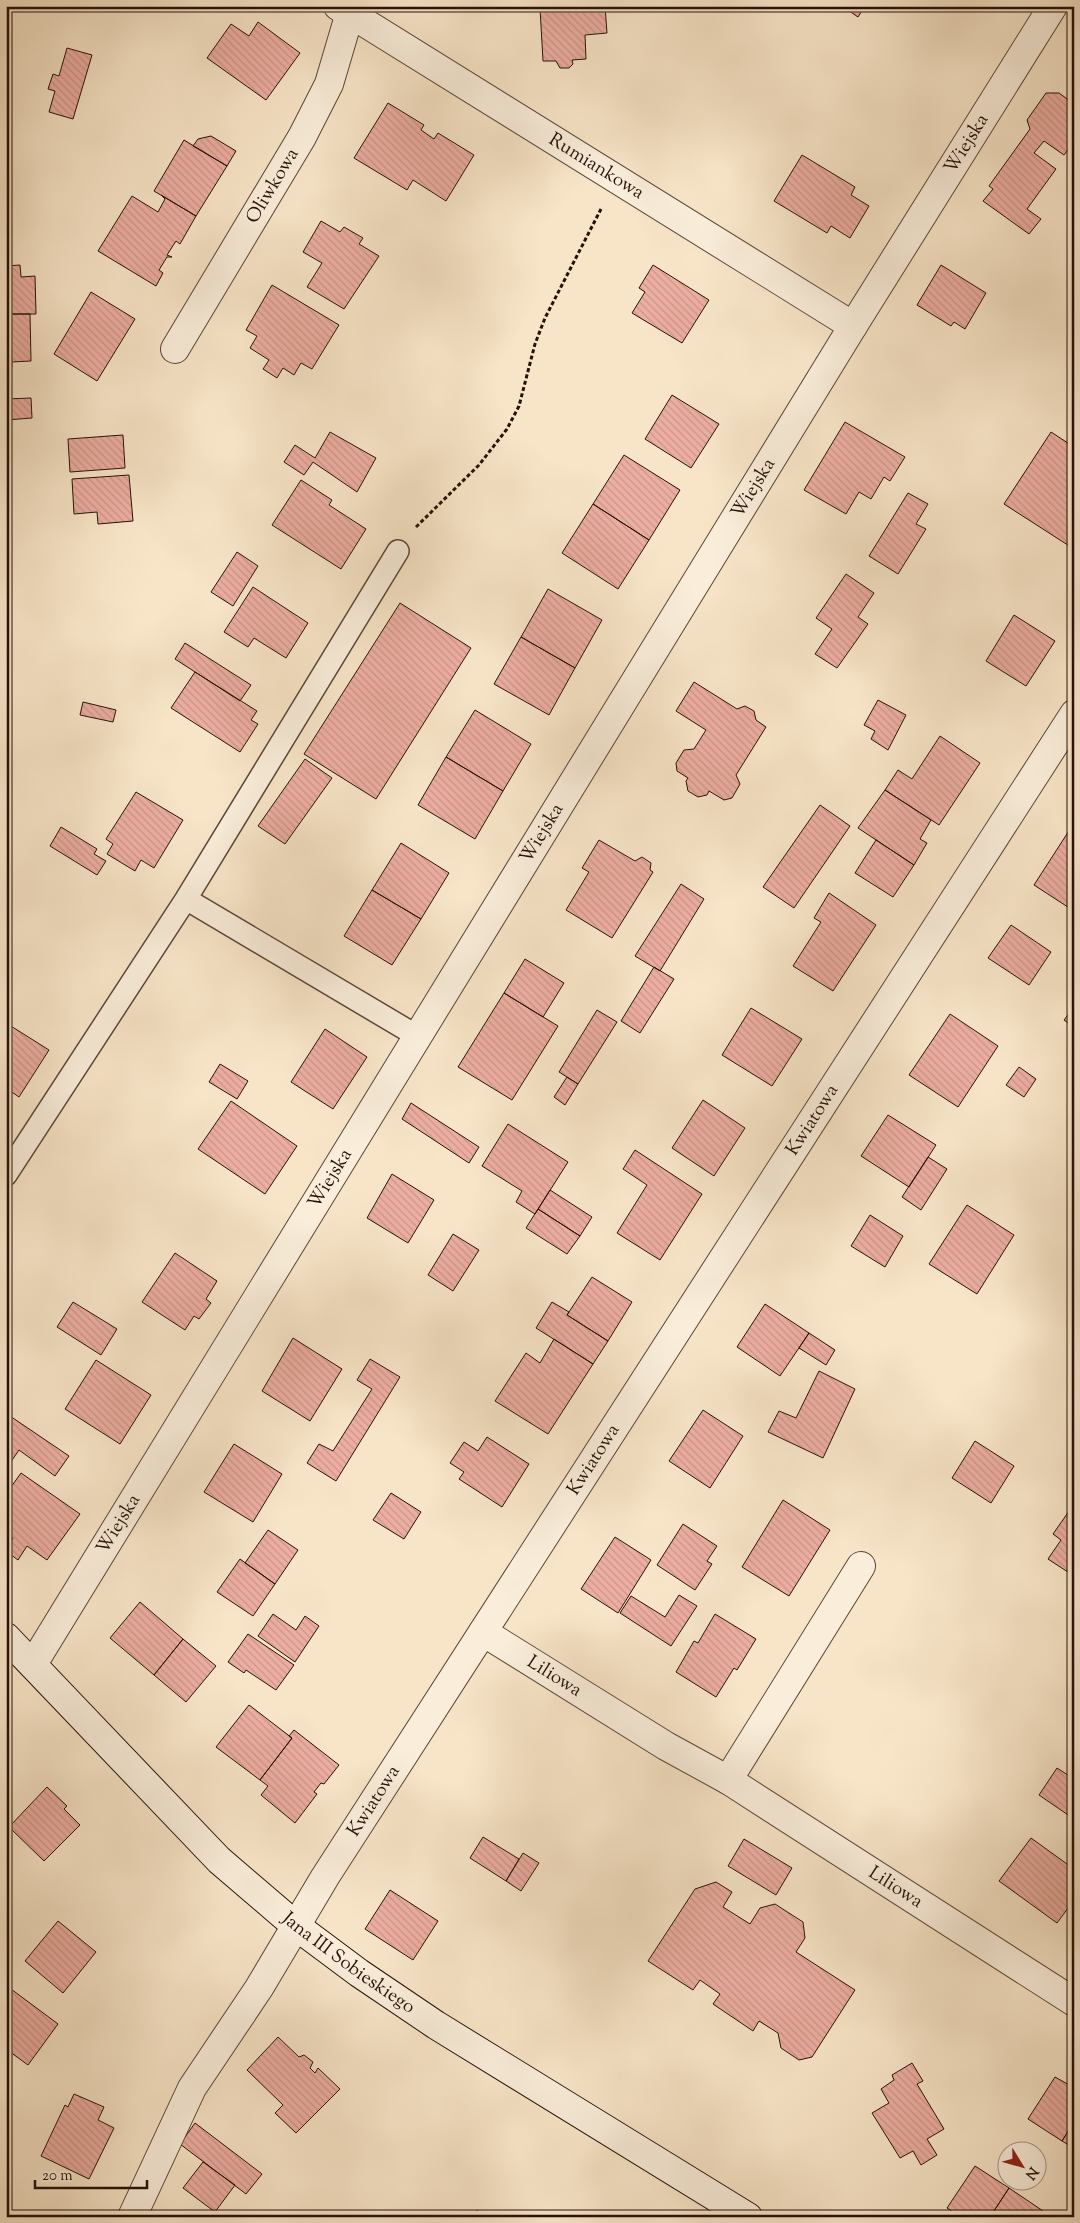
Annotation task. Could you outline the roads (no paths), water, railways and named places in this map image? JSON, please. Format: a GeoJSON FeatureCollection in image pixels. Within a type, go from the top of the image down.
{"type":"FeatureCollection","features":[{"type":"Feature","properties":{"kind":"street","name":"Wiejska"},"geometry":{"type":"LineString","coordinates":[[33,1664],[853,326],[1053,6]]}},
{"type":"Feature","properties":{"kind":"street","name":"Rumiankowa"},"geometry":{"type":"LineString","coordinates":[[347,9],[618,181],[853,326]]}},
{"type":"Feature","properties":{"kind":"street","name":"Oliwkowa"},"geometry":{"type":"LineString","coordinates":[[175,349],[302,137],[329,84],[347,9]]}},
{"type":"Feature","properties":{"kind":"street","name":"Kwiatowa"},"geometry":{"type":"LineString","coordinates":[[132,2217],[192,2088],[259,1988],[325,1877],[483,1632],[1071,725]]}},
{"type":"Feature","properties":{"kind":"street"},"geometry":{"type":"LineString","coordinates":[[728,1780],[861,1566]]}},
{"type":"Feature","properties":{"kind":"street","name":"Liliowa"},"geometry":{"type":"LineString","coordinates":[[483,1632],[666,1746],[728,1780],[1070,1991]]}},
{"type":"Feature","properties":{"kind":"street","name":"Jana III Sobieskiego"},"geometry":{"type":"LineString","coordinates":[[6,1636],[219,1860],[296,1926],[359,1973],[436,2025],[740,2215]]}},
{"type":"Feature","properties":{"kind":"lane"},"geometry":{"type":"LineString","coordinates":[[6,1174],[186,899],[398,551]]}},
{"type":"Feature","properties":{"kind":"lane"},"geometry":{"type":"LineString","coordinates":[[186,899],[417,1036]]}}]}
